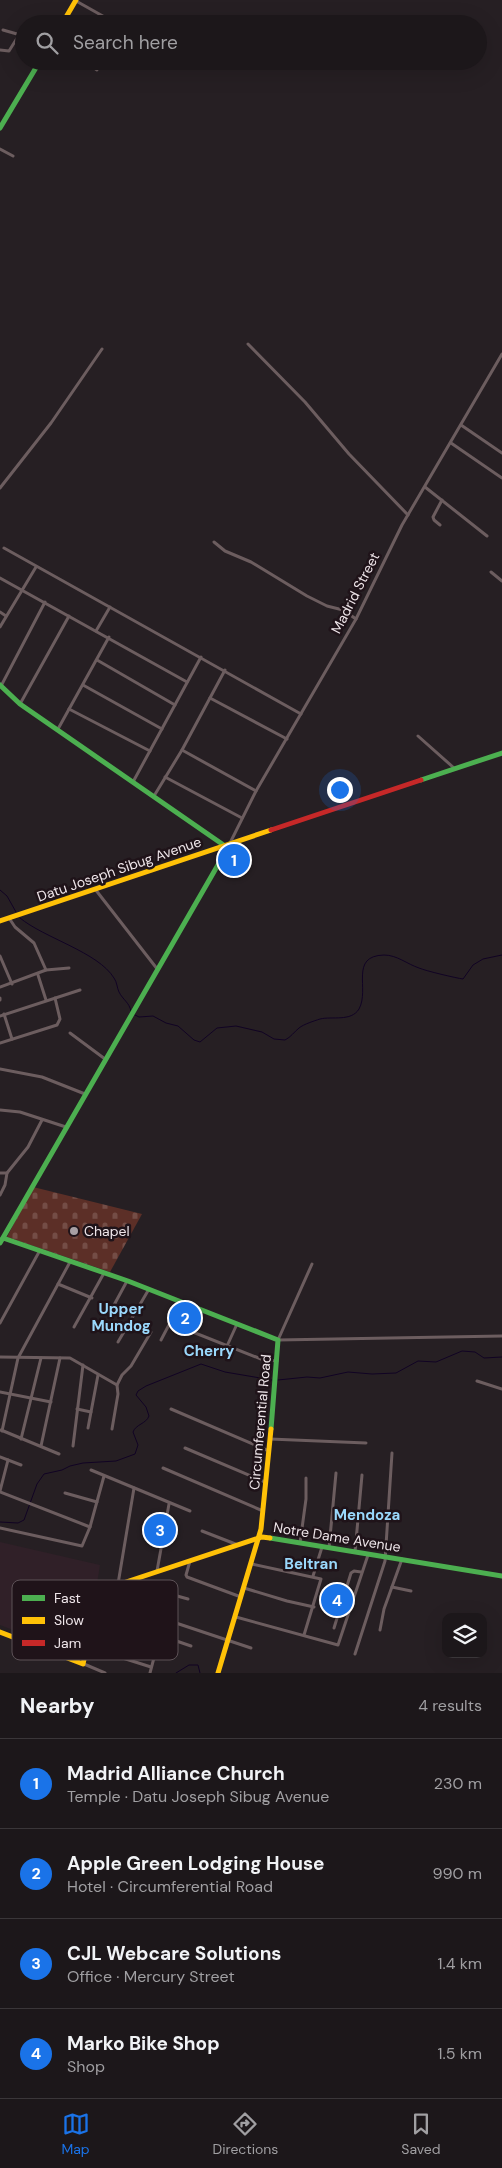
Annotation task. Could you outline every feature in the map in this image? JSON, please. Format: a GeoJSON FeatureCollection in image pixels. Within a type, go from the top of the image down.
{"type":"FeatureCollection","features":[{"type":"Feature","properties":{"kind":"street"},"geometry":{"type":"LineString","coordinates":[[67,15],[76,0],[102,15]]}},
{"type":"Feature","properties":{"kind":"street"},"geometry":{"type":"LineString","coordinates":[[3,30],[15,34]]}},
{"type":"Feature","properties":{"kind":"street"},"geometry":{"type":"LineString","coordinates":[[0,50],[10,50],[15,42]]}},
{"type":"Feature","properties":{"kind":"street"},"geometry":{"type":"LineString","coordinates":[[0,128],[35,70]]}},
{"type":"Feature","properties":{"kind":"street"},"geometry":{"type":"LineString","coordinates":[[0,148],[13,156]]}},
{"type":"Feature","properties":{"kind":"street"},"geometry":{"type":"LineString","coordinates":[[248,344],[305,402],[349,454],[408,515]]}},
{"type":"Feature","properties":{"kind":"street"},"geometry":{"type":"LineString","coordinates":[[0,488],[51,423],[102,349]]}},
{"type":"Feature","properties":{"kind":"street","name":"Madrid Street"},"geometry":{"type":"LineString","coordinates":[[227,845],[256,791],[356,619],[408,515],[502,354]]}},
{"type":"Feature","properties":{"kind":"street"},"geometry":{"type":"LineString","coordinates":[[461,425],[502,453]]}},
{"type":"Feature","properties":{"kind":"street"},"geometry":{"type":"LineString","coordinates":[[451,443],[502,478]]}},
{"type":"Feature","properties":{"kind":"street"},"geometry":{"type":"LineString","coordinates":[[425,487],[486,536]]}},
{"type":"Feature","properties":{"kind":"street"},"geometry":{"type":"LineString","coordinates":[[440,525],[434,520],[433,516],[442,500]]}},
{"type":"Feature","properties":{"kind":"street"},"geometry":{"type":"LineString","coordinates":[[214,542],[225,551],[251,562],[307,596],[327,606],[343,610],[356,619]]}},
{"type":"Feature","properties":{"kind":"street"},"geometry":{"type":"LineString","coordinates":[[4,548],[301,714]]}},
{"type":"Feature","properties":{"kind":"street"},"geometry":{"type":"LineString","coordinates":[[0,627],[36,567]]}},
{"type":"Feature","properties":{"kind":"street"},"geometry":{"type":"LineString","coordinates":[[491,572],[502,581]]}},
{"type":"Feature","properties":{"kind":"street"},"geometry":{"type":"LineString","coordinates":[[0,578],[187,682]]}},
{"type":"Feature","properties":{"kind":"street"},"geometry":{"type":"LineString","coordinates":[[1,1238],[158,970],[227,845],[20,704],[0,685],[45,602]]}},
{"type":"Feature","properties":{"kind":"street"},"geometry":{"type":"LineString","coordinates":[[96,630],[110,606]]}},
{"type":"Feature","properties":{"kind":"street"},"geometry":{"type":"LineString","coordinates":[[0,612],[6,616]]}},
{"type":"Feature","properties":{"kind":"street"},"geometry":{"type":"LineString","coordinates":[[20,704],[69,616]]}},
{"type":"Feature","properties":{"kind":"street"},"geometry":{"type":"LineString","coordinates":[[58,729],[109,637]]}},
{"type":"Feature","properties":{"kind":"street"},"geometry":{"type":"LineString","coordinates":[[133,782],[201,657]]}},
{"type":"Feature","properties":{"kind":"street"},"geometry":{"type":"LineString","coordinates":[[97,660],[175,705]]}},
{"type":"Feature","properties":{"kind":"street"},"geometry":{"type":"LineString","coordinates":[[154,796],[182,750],[225,670]]}},
{"type":"Feature","properties":{"kind":"street"},"geometry":{"type":"LineString","coordinates":[[83,685],[162,729]]}},
{"type":"Feature","properties":{"kind":"street"},"geometry":{"type":"LineString","coordinates":[[210,698],[287,739]]}},
{"type":"Feature","properties":{"kind":"street"},"geometry":{"type":"LineString","coordinates":[[69,709],[150,751]]}},
{"type":"Feature","properties":{"kind":"street"},"geometry":{"type":"LineString","coordinates":[[418,736],[454,768]]}},
{"type":"Feature","properties":{"kind":"street"},"geometry":{"type":"LineString","coordinates":[[182,750],[256,791]]}},
{"type":"Feature","properties":{"kind":"street","name":"Datu Joseph Sibug Avenue"},"geometry":{"type":"LineString","coordinates":[[0,921],[502,752]]}},
{"type":"Feature","properties":{"kind":"street"},"geometry":{"type":"LineString","coordinates":[[165,777],[242,818]]}},
{"type":"Feature","properties":{"kind":"street"},"geometry":{"type":"LineString","coordinates":[[95,889],[158,970]]}},
{"type":"Feature","properties":{"kind":"street"},"geometry":{"type":"LineString","coordinates":[[9,918],[15,927],[34,943],[46,970]]}},
{"type":"Feature","properties":{"kind":"street"},"geometry":{"type":"LineString","coordinates":[[0,956],[12,984]]}},
{"type":"Feature","properties":{"kind":"street"},"geometry":{"type":"LineString","coordinates":[[0,987],[38,975],[46,970],[69,968]]}},
{"type":"Feature","properties":{"kind":"street"},"geometry":{"type":"LineString","coordinates":[[38,975],[46,1000]]}},
{"type":"Feature","properties":{"kind":"street"},"geometry":{"type":"LineString","coordinates":[[12,1039],[2,1015],[80,990]]}},
{"type":"Feature","properties":{"kind":"street"},"geometry":{"type":"LineString","coordinates":[[0,1043],[57,1025],[60,1019],[55,998]]}},
{"type":"Feature","properties":{"kind":"street"},"geometry":{"type":"LineString","coordinates":[[70,1033],[105,1059]]}},
{"type":"Feature","properties":{"kind":"street"},"geometry":{"type":"LineString","coordinates":[[0,1068],[42,1077],[85,1094]]}},
{"type":"Feature","properties":{"kind":"street"},"geometry":{"type":"LineString","coordinates":[[0,1110],[20,1112],[66,1127]]}},
{"type":"Feature","properties":{"kind":"street"},"geometry":{"type":"LineString","coordinates":[[0,1195],[8,1173],[28,1147],[42,1120]]}},
{"type":"Feature","properties":{"kind":"street"},"geometry":{"type":"LineString","coordinates":[[0,1173],[8,1173]]}},
{"type":"Feature","properties":{"kind":"street","name":"Circumferential Road"},"geometry":{"type":"LineString","coordinates":[[1,1238],[150,1289],[278,1340],[266,1483],[259,1538],[218,1673]]}},
{"type":"Feature","properties":{"kind":"street"},"geometry":{"type":"LineString","coordinates":[[0,1323],[39,1252]]}},
{"type":"Feature","properties":{"kind":"street"},"geometry":{"type":"LineString","coordinates":[[59,1454],[1,1430],[18,1358],[70,1262]]}},
{"type":"Feature","properties":{"kind":"street"},"geometry":{"type":"LineString","coordinates":[[312,1264],[278,1340],[502,1336]]}},
{"type":"Feature","properties":{"kind":"street"},"geometry":{"type":"LineString","coordinates":[[74,1327],[92,1298],[104,1273]]}},
{"type":"Feature","properties":{"kind":"street"},"geometry":{"type":"LineString","coordinates":[[114,1305],[128,1281]]}},
{"type":"Feature","properties":{"kind":"street"},"geometry":{"type":"LineString","coordinates":[[58,1284],[92,1298]]}},
{"type":"Feature","properties":{"kind":"street"},"geometry":{"type":"LineString","coordinates":[[118,1342],[150,1289]]}},
{"type":"Feature","properties":{"kind":"street"},"geometry":{"type":"LineString","coordinates":[[161,1340],[181,1301]]}},
{"type":"Feature","properties":{"kind":"street"},"geometry":{"type":"LineString","coordinates":[[170,1324],[261,1359],[277,1361]]}},
{"type":"Feature","properties":{"kind":"street"},"geometry":{"type":"LineString","coordinates":[[226,1346],[237,1324]]}},
{"type":"Feature","properties":{"kind":"street"},"geometry":{"type":"LineString","coordinates":[[112,1429],[118,1394],[116,1385],[131,1366],[151,1332]]}},
{"type":"Feature","properties":{"kind":"street"},"geometry":{"type":"LineString","coordinates":[[0,1357],[70,1358],[116,1385]]}},
{"type":"Feature","properties":{"kind":"street"},"geometry":{"type":"LineString","coordinates":[[21,1439],[41,1358]]}},
{"type":"Feature","properties":{"kind":"street"},"geometry":{"type":"LineString","coordinates":[[41,1446],[60,1358]]}},
{"type":"Feature","properties":{"kind":"street"},"geometry":{"type":"LineString","coordinates":[[74,1446],[83,1365]]}},
{"type":"Feature","properties":{"kind":"street"},"geometry":{"type":"LineString","coordinates":[[88,1428],[98,1375]]}},
{"type":"Feature","properties":{"kind":"street"},"geometry":{"type":"LineString","coordinates":[[478,1381],[502,1389]]}},
{"type":"Feature","properties":{"kind":"street"},"geometry":{"type":"LineString","coordinates":[[0,1392],[51,1402]]}},
{"type":"Feature","properties":{"kind":"street"},"geometry":{"type":"LineString","coordinates":[[78,1409],[91,1412]]}},
{"type":"Feature","properties":{"kind":"street"},"geometry":{"type":"LineString","coordinates":[[171,1409],[269,1451]]}},
{"type":"Feature","properties":{"kind":"street"},"geometry":{"type":"LineString","coordinates":[[270,1439],[366,1443]]}},
{"type":"Feature","properties":{"kind":"street"},"geometry":{"type":"LineString","coordinates":[[186,1448],[266,1483]]}},
{"type":"Feature","properties":{"kind":"street"},"geometry":{"type":"LineString","coordinates":[[355,1654],[385,1557],[392,1453]]}},
{"type":"Feature","properties":{"kind":"street"},"geometry":{"type":"LineString","coordinates":[[0,1457],[21,1466]]}},
{"type":"Feature","properties":{"kind":"street"},"geometry":{"type":"LineString","coordinates":[[8,1460],[0,1492],[90,1527]]}},
{"type":"Feature","properties":{"kind":"street"},"geometry":{"type":"LineString","coordinates":[[162,1468],[263,1511]]}},
{"type":"Feature","properties":{"kind":"street"},"geometry":{"type":"LineString","coordinates":[[92,1470],[190,1511]]}},
{"type":"Feature","properties":{"kind":"street"},"geometry":{"type":"LineString","coordinates":[[329,1548],[336,1473]]}},
{"type":"Feature","properties":{"kind":"street"},"geometry":{"type":"LineString","coordinates":[[355,1552],[362,1475]]}},
{"type":"Feature","properties":{"kind":"street"},"geometry":{"type":"LineString","coordinates":[[0,1528],[80,1546],[83,1544],[90,1527],[104,1476]]}},
{"type":"Feature","properties":{"kind":"street"},"geometry":{"type":"LineString","coordinates":[[300,1543],[306,1500],[306,1478]]}},
{"type":"Feature","properties":{"kind":"street"},"geometry":{"type":"LineString","coordinates":[[119,1580],[134,1488]]}},
{"type":"Feature","properties":{"kind":"street"},"geometry":{"type":"LineString","coordinates":[[65,1493],[97,1502]]}},
{"type":"Feature","properties":{"kind":"street"},"geometry":{"type":"LineString","coordinates":[[157,1572],[169,1503]]}},
{"type":"Feature","properties":{"kind":"street"},"geometry":{"type":"LineString","coordinates":[[202,1531],[238,1545]]}},
{"type":"Feature","properties":{"kind":"street","name":"Notre Dame Avenue"},"geometry":{"type":"LineString","coordinates":[[131,1580],[259,1538],[270,1538],[502,1576]]}},
{"type":"Feature","properties":{"kind":"street"},"geometry":{"type":"LineString","coordinates":[[313,1576],[322,1548]]}},
{"type":"Feature","properties":{"kind":"street"},"geometry":{"type":"LineString","coordinates":[[235,1617],[339,1644],[368,1554]]}},
{"type":"Feature","properties":{"kind":"street"},"geometry":{"type":"LineString","coordinates":[[380,1630],[402,1559]]}},
{"type":"Feature","properties":{"kind":"street"},"geometry":{"type":"LineString","coordinates":[[190,1561],[186,1574],[187,1577],[241,1597]]}},
{"type":"Feature","properties":{"kind":"street"},"geometry":{"type":"LineString","coordinates":[[252,1564],[313,1576],[321,1581],[304,1635]]}},
{"type":"Feature","properties":{"kind":"street"},"geometry":{"type":"LineString","coordinates":[[334,1628],[351,1573],[354,1571],[361,1572]]}},
{"type":"Feature","properties":{"kind":"street"},"geometry":{"type":"LineString","coordinates":[[392,1587],[411,1591]]}},
{"type":"Feature","properties":{"kind":"street"},"geometry":{"type":"LineString","coordinates":[[244,1588],[314,1607]]}},
{"type":"Feature","properties":{"kind":"street"},"geometry":{"type":"LineString","coordinates":[[178,1596],[188,1599]]}},
{"type":"Feature","properties":{"kind":"street"},"geometry":{"type":"LineString","coordinates":[[178,1624],[251,1648]]}},
{"type":"Feature","properties":{"kind":"street"},"geometry":{"type":"LineString","coordinates":[[0,1632],[12,1637]]}},
{"type":"Feature","properties":{"kind":"street"},"geometry":{"type":"LineString","coordinates":[[178,1641],[191,1646]]}},
{"type":"Feature","properties":{"kind":"street"},"geometry":{"type":"LineString","coordinates":[[73,1660],[105,1673]]}},
{"type":"Feature","properties":{"kind":"street","name":"Notre Dame Avenue"},"geometry":{"type":"LineString","coordinates":[[83,1664],[84,1660]]}},
{"type":"Feature","properties":{"kind":"street"},"geometry":{"type":"LineString","coordinates":[[129,1660],[151,1667]]}},
{"type":"Feature","properties":{"kind":"street"},"geometry":{"type":"LineString","coordinates":[[150,1673],[153,1660]]}},
{"type":"Feature","properties":{"kind":"shaded area"},"geometry":{"type":"Polygon","coordinates":[[[0,1542],[100,1565],[98,1580],[12,1580],[12,1630],[0,1625],[0,1542]]]}},
{"type":"Feature","properties":{"kind":"green space"},"geometry":{"type":"Polygon","coordinates":[[[33,1187],[142,1214],[110,1272],[7,1237],[33,1187]]]}},
{"type":"Feature","properties":{"kind":"waterway"},"geometry":{"type":"LineString","coordinates":[[0,890],[7,896],[16,912]]}},
{"type":"Feature","properties":{"kind":"waterway"},"geometry":{"type":"LineString","coordinates":[[20,918],[96,960],[115,980],[119,992],[129,1005],[131,1011]]}},
{"type":"Feature","properties":{"kind":"waterway"},"geometry":{"type":"LineString","coordinates":[[135,1015],[139,1017],[153,1016],[166,1023],[178,1026],[194,1040],[200,1042],[217,1028],[236,1026],[262,1032],[274,1039],[285,1040],[299,1028],[309,1023],[325,1018],[351,1016],[356,1013],[362,1001],[362,975],[364,967],[367,961],[373,957],[393,956],[423,969],[463,979],[473,965],[483,959],[502,955]]}},
{"type":"Feature","properties":{"kind":"waterway"},"geometry":{"type":"LineString","coordinates":[[278,1380],[307,1377],[320,1378],[348,1372],[396,1373],[418,1361],[436,1362],[462,1351],[475,1352],[484,1358],[502,1357]]}},
{"type":"Feature","properties":{"kind":"waterway"},"geometry":{"type":"LineString","coordinates":[[0,1522],[18,1523],[24,1520],[37,1484],[44,1474],[83,1463],[116,1461],[135,1454],[138,1445],[133,1432],[149,1416],[146,1407],[136,1395],[138,1391],[146,1386],[201,1364],[225,1372],[272,1380]]}},
{"type":"Feature","properties":{"kind":"waterway"},"geometry":{"type":"LineString","coordinates":[[176,1673],[189,1665],[198,1665],[200,1673]]}},
{"type":"Feature","properties":{"kind":"traffic: fast"},"geometry":{"type":"LineString","coordinates":[[0,128],[35,70]]}},
{"type":"Feature","properties":{"kind":"traffic: fast"},"geometry":{"type":"LineString","coordinates":[[0,685],[20,704],[225,846]]}},
{"type":"Feature","properties":{"kind":"traffic: fast"},"geometry":{"type":"LineString","coordinates":[[421,780],[502,753]]}},
{"type":"Feature","properties":{"kind":"traffic: fast"},"geometry":{"type":"LineString","coordinates":[[0,1243],[230,844]]}},
{"type":"Feature","properties":{"kind":"traffic: fast"},"geometry":{"type":"LineString","coordinates":[[3,1238],[128,1281],[278,1340],[271,1429]]}},
{"type":"Feature","properties":{"kind":"traffic: fast"},"geometry":{"type":"LineString","coordinates":[[270,1538],[502,1576]]}},
{"type":"Feature","properties":{"kind":"traffic: slow"},"geometry":{"type":"LineString","coordinates":[[67,15],[76,0]]}},
{"type":"Feature","properties":{"kind":"traffic: slow"},"geometry":{"type":"LineString","coordinates":[[0,921],[271,830]]}},
{"type":"Feature","properties":{"kind":"traffic: slow"},"geometry":{"type":"LineString","coordinates":[[218,1673],[261,1529],[271,1429]]}},
{"type":"Feature","properties":{"kind":"traffic: slow"},"geometry":{"type":"LineString","coordinates":[[132,1580],[262,1537],[270,1538]]}},
{"type":"Feature","properties":{"kind":"traffic: slow"},"geometry":{"type":"LineString","coordinates":[[0,1632],[12,1637]]}},
{"type":"Feature","properties":{"kind":"traffic: slow"},"geometry":{"type":"LineString","coordinates":[[73,1660],[83,1664],[84,1660]]}},
{"type":"Feature","properties":{"kind":"traffic: jam"},"geometry":{"type":"LineString","coordinates":[[271,830],[421,780]]}},
{"type":"Feature","properties":{"kind":"place","name":"Madrid Alliance Church"},"geometry":{"type":"Point","coordinates":[234,860]}},
{"type":"Feature","properties":{"kind":"place","name":"Chapel"},"geometry":{"type":"Point","coordinates":[74,1231]}},
{"type":"Feature","properties":{"kind":"place","name":"Apple Green Lodging House"},"geometry":{"type":"Point","coordinates":[185,1318]}},
{"type":"Feature","properties":{"kind":"place","name":"CJL Webcare Solutions"},"geometry":{"type":"Point","coordinates":[160,1530]}},
{"type":"Feature","properties":{"kind":"place","name":"Marko Bike Shop"},"geometry":{"type":"Point","coordinates":[337,1600]}},
{"type":"Feature","properties":{"kind":"district","name":"Upper Mundog"},"geometry":{"type":"Point","coordinates":[121,1318]}},
{"type":"Feature","properties":{"kind":"district","name":"Cherry"},"geometry":{"type":"Point","coordinates":[209,1351]}},
{"type":"Feature","properties":{"kind":"district","name":"Mendoza"},"geometry":{"type":"Point","coordinates":[367,1515]}},
{"type":"Feature","properties":{"kind":"district","name":"Beltran"},"geometry":{"type":"Point","coordinates":[311,1564]}}]}
